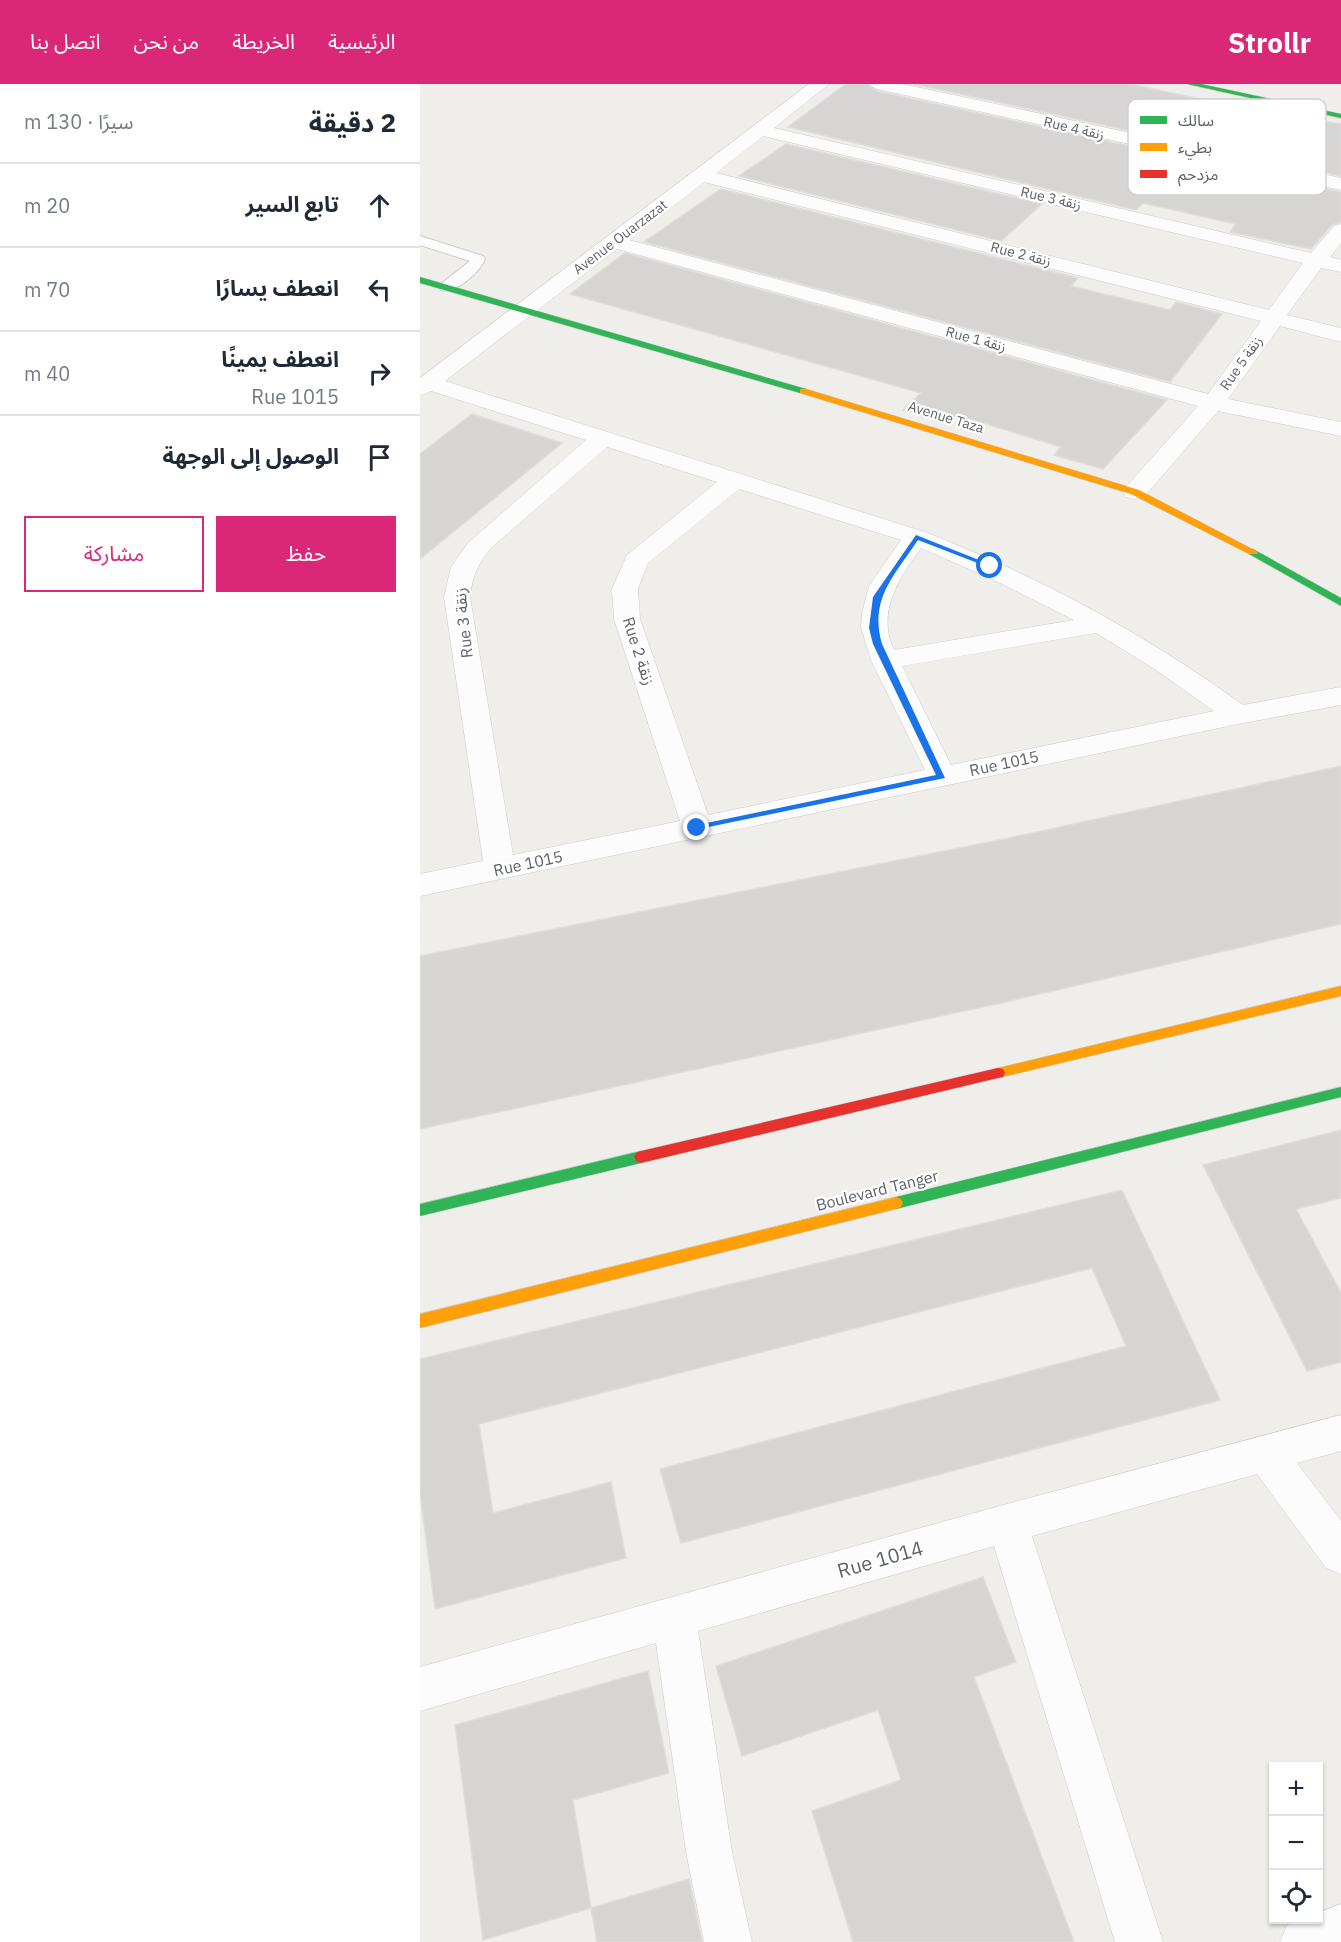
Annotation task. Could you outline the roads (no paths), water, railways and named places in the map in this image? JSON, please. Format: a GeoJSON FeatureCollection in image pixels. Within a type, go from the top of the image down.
{"type":"FeatureCollection","features":[{"type":"Feature","properties":{"kind":"street","name":"Avenue Ouarzazat"},"geometry":{"type":"LineString","coordinates":[[424,386],[820,84]]}},
{"type":"Feature","properties":{"kind":"street","name":"Rue 4 زنقة"},"geometry":{"type":"LineString","coordinates":[[877,84],[1128,138]]}},
{"type":"Feature","properties":{"kind":"street"},"geometry":{"type":"LineString","coordinates":[[1191,84],[1261,99]]}},
{"type":"Feature","properties":{"kind":"street"},"geometry":{"type":"LineString","coordinates":[[1326,113],[1341,116]]}},
{"type":"Feature","properties":{"kind":"street","name":"Rue 3 زنقة"},"geometry":{"type":"LineString","coordinates":[[760,130],[1341,266]]}},
{"type":"Feature","properties":{"kind":"street","name":"Rue 2 زنقة"},"geometry":{"type":"LineString","coordinates":[[701,176],[1341,335]]}},
{"type":"Feature","properties":{"kind":"street","name":"Rue 4 زنقة"},"geometry":{"type":"LineString","coordinates":[[1326,181],[1341,184]]}},
{"type":"Feature","properties":{"kind":"street","name":"Rue 5 زنقة"},"geometry":{"type":"LineString","coordinates":[[1135,492],[1214,402],[1316,260],[1341,230]]}},
{"type":"Feature","properties":{"kind":"street","name":"Rue 1 زنقة"},"geometry":{"type":"LineString","coordinates":[[614,242],[1252,412],[1341,429]]}},
{"type":"Feature","properties":{"kind":"street","name":"Avenue Taza"},"geometry":{"type":"LineString","coordinates":[[420,280],[888,416],[1135,492],[1222,534],[1341,603]]}},
{"type":"Feature","properties":{"kind":"street"},"geometry":{"type":"LineString","coordinates":[[424,386],[603,438],[916,537],[990,566],[1101,624],[1164,661],[1238,715]]}},
{"type":"Feature","properties":{"kind":"street","name":"Rue 3 زنقة"},"geometry":{"type":"LineString","coordinates":[[500,869],[457,597],[458,578],[465,561],[483,542],[603,438]]}},
{"type":"Feature","properties":{"kind":"street","name":"Rue 2 زنقة"},"geometry":{"type":"LineString","coordinates":[[697,828],[627,619],[625,589],[636,560],[735,480]]}},
{"type":"Feature","properties":{"kind":"street"},"geometry":{"type":"LineString","coordinates":[[916,537],[876,597],[873,628],[885,660],[942,776]]}},
{"type":"Feature","properties":{"kind":"street"},"geometry":{"type":"LineString","coordinates":[[885,660],[1101,624]]}},
{"type":"Feature","properties":{"kind":"street","name":"Rue 1015"},"geometry":{"type":"LineString","coordinates":[[420,885],[1238,715],[1341,696]]}},
{"type":"Feature","properties":{"kind":"street"},"geometry":{"type":"LineString","coordinates":[[420,1210],[1341,991]]}},
{"type":"Feature","properties":{"kind":"street","name":"Boulevard Tanger"},"geometry":{"type":"LineString","coordinates":[[420,1321],[1341,1092]]}},
{"type":"Feature","properties":{"kind":"street","name":"Rue 1014"},"geometry":{"type":"LineString","coordinates":[[420,1689],[1007,1523],[1267,1455],[1341,1433]]}},
{"type":"Feature","properties":{"kind":"street"},"geometry":{"type":"LineString","coordinates":[[1267,1455],[1341,1554]]}},
{"type":"Feature","properties":{"kind":"street"},"geometry":{"type":"LineString","coordinates":[[1007,1523],[1139,1942]]}},
{"type":"Feature","properties":{"kind":"street"},"geometry":{"type":"LineString","coordinates":[[674,1617],[709,1852],[728,1942]]}},
{"type":"Feature","properties":{"kind":"street"},"geometry":{"type":"LineString","coordinates":[[1304,1942],[1341,1928]]}},
{"type":"Feature","properties":{"kind":"lane"},"geometry":{"type":"LineString","coordinates":[[420,240],[478,259],[475,266],[446,287]]}}]}
